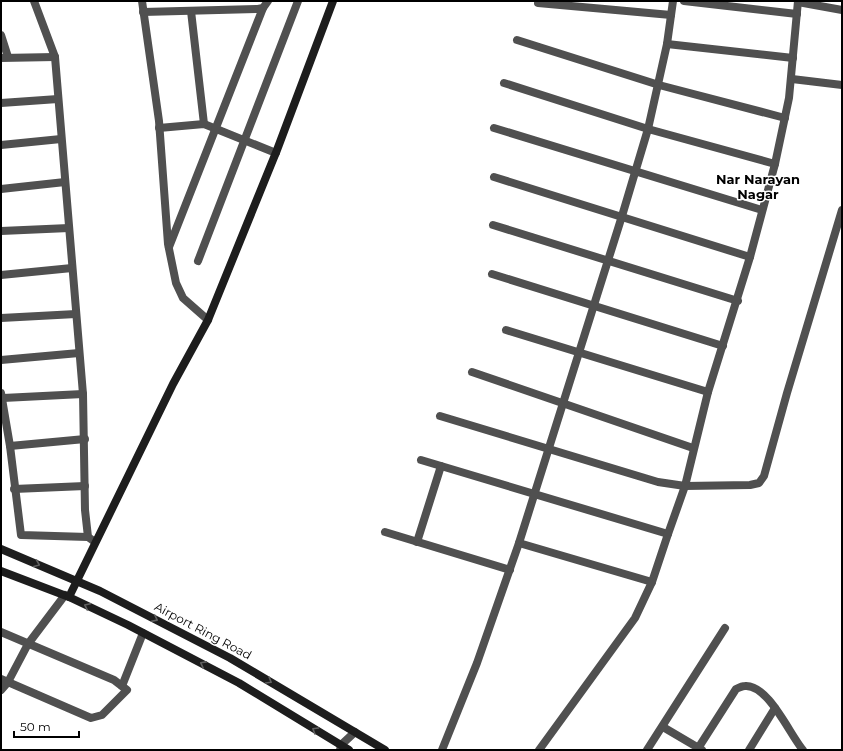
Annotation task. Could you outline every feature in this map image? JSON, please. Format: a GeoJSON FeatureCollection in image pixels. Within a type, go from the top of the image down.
{"type":"FeatureCollection","features":[{"type":"Feature","properties":{"kind":"main road"},"geometry":{"type":"LineString","coordinates":[[67,596],[76,580],[92,539],[135,463],[172,384],[208,320],[276,153],[332,1]]}},
{"type":"Feature","properties":{"kind":"main road","name":"Airport Ring Road"},"geometry":{"type":"LineString","coordinates":[[1,549],[76,580],[230,658],[385,750]]}},
{"type":"Feature","properties":{"kind":"main road"},"geometry":{"type":"LineString","coordinates":[[1,571],[67,596],[143,633],[239,683],[340,748],[349,750]]}},
{"type":"Feature","properties":{"kind":"street"},"geometry":{"type":"LineString","coordinates":[[34,1],[55,57],[83,394],[85,439],[85,510],[92,539],[21,535],[2,395],[83,394]]}},
{"type":"Feature","properties":{"kind":"street"},"geometry":{"type":"LineString","coordinates":[[142,1],[160,128],[169,248],[176,283],[180,294],[190,306],[208,320]]}},
{"type":"Feature","properties":{"kind":"street"},"geometry":{"type":"LineString","coordinates":[[198,261],[298,1]]}},
{"type":"Feature","properties":{"kind":"street"},"geometry":{"type":"LineString","coordinates":[[442,750],[477,663],[510,570],[594,307],[648,129],[659,85],[673,1]]}},
{"type":"Feature","properties":{"kind":"street"},"geometry":{"type":"LineString","coordinates":[[684,1],[796,14]]}},
{"type":"Feature","properties":{"kind":"street"},"geometry":{"type":"LineString","coordinates":[[539,750],[635,618],[652,582],[685,486],[693,448],[708,392],[738,301],[775,164],[792,79],[798,1],[842,10]]}},
{"type":"Feature","properties":{"kind":"street"},"geometry":{"type":"LineString","coordinates":[[538,3],[671,15]]}},
{"type":"Feature","properties":{"kind":"street"},"geometry":{"type":"LineString","coordinates":[[143,12],[191,11],[266,4],[169,248]]}},
{"type":"Feature","properties":{"kind":"street"},"geometry":{"type":"LineString","coordinates":[[191,11],[204,124]]}},
{"type":"Feature","properties":{"kind":"street"},"geometry":{"type":"LineString","coordinates":[[1,35],[4,57],[55,57]]}},
{"type":"Feature","properties":{"kind":"street"},"geometry":{"type":"LineString","coordinates":[[517,40],[659,85],[785,118]]}},
{"type":"Feature","properties":{"kind":"street"},"geometry":{"type":"LineString","coordinates":[[667,44],[793,58]]}},
{"type":"Feature","properties":{"kind":"street"},"geometry":{"type":"LineString","coordinates":[[792,79],[842,85]]}},
{"type":"Feature","properties":{"kind":"street"},"geometry":{"type":"LineString","coordinates":[[504,82],[648,129],[775,164]]}},
{"type":"Feature","properties":{"kind":"street"},"geometry":{"type":"LineString","coordinates":[[1,103],[58,99]]}},
{"type":"Feature","properties":{"kind":"street"},"geometry":{"type":"LineString","coordinates":[[160,128],[204,124],[216,127],[276,153]]}},
{"type":"Feature","properties":{"kind":"street"},"geometry":{"type":"LineString","coordinates":[[494,128],[762,210]]}},
{"type":"Feature","properties":{"kind":"street"},"geometry":{"type":"LineString","coordinates":[[1,145],[62,139]]}},
{"type":"Feature","properties":{"kind":"street"},"geometry":{"type":"LineString","coordinates":[[494,177],[750,257]]}},
{"type":"Feature","properties":{"kind":"street"},"geometry":{"type":"LineString","coordinates":[[1,189],[65,182]]}},
{"type":"Feature","properties":{"kind":"street"},"geometry":{"type":"LineString","coordinates":[[440,416],[641,478],[685,486],[750,485],[759,483],[764,476],[787,393],[842,210]]}},
{"type":"Feature","properties":{"kind":"street"},"geometry":{"type":"LineString","coordinates":[[493,225],[738,301]]}},
{"type":"Feature","properties":{"kind":"street"},"geometry":{"type":"LineString","coordinates":[[1,231],[69,228]]}},
{"type":"Feature","properties":{"kind":"street"},"geometry":{"type":"LineString","coordinates":[[1,275],[72,268]]}},
{"type":"Feature","properties":{"kind":"street"},"geometry":{"type":"LineString","coordinates":[[492,274],[723,346]]}},
{"type":"Feature","properties":{"kind":"street"},"geometry":{"type":"LineString","coordinates":[[1,318],[76,314]]}},
{"type":"Feature","properties":{"kind":"street"},"geometry":{"type":"LineString","coordinates":[[506,330],[708,392]]}},
{"type":"Feature","properties":{"kind":"street"},"geometry":{"type":"LineString","coordinates":[[1,360],[79,353]]}},
{"type":"Feature","properties":{"kind":"street"},"geometry":{"type":"LineString","coordinates":[[472,372],[564,402],[693,448]]}},
{"type":"Feature","properties":{"kind":"street"},"geometry":{"type":"LineString","coordinates":[[10,446],[85,439]]}},
{"type":"Feature","properties":{"kind":"street"},"geometry":{"type":"LineString","coordinates":[[421,460],[668,534]]}},
{"type":"Feature","properties":{"kind":"street"},"geometry":{"type":"LineString","coordinates":[[417,542],[441,466]]}},
{"type":"Feature","properties":{"kind":"street"},"geometry":{"type":"LineString","coordinates":[[14,488],[85,486]]}},
{"type":"Feature","properties":{"kind":"street"},"geometry":{"type":"LineString","coordinates":[[385,532],[510,570]]}},
{"type":"Feature","properties":{"kind":"street"},"geometry":{"type":"LineString","coordinates":[[519,543],[652,582]]}},
{"type":"Feature","properties":{"kind":"street"},"geometry":{"type":"LineString","coordinates":[[1,690],[4,680],[28,644],[67,596]]}},
{"type":"Feature","properties":{"kind":"street"},"geometry":{"type":"LineString","coordinates":[[647,750],[725,628]]}},
{"type":"Feature","properties":{"kind":"street"},"geometry":{"type":"LineString","coordinates":[[1,632],[114,680],[128,690],[102,715],[91,718],[4,680]]}},
{"type":"Feature","properties":{"kind":"street"},"geometry":{"type":"LineString","coordinates":[[122,686],[143,633]]}},
{"type":"Feature","properties":{"kind":"street"},"geometry":{"type":"LineString","coordinates":[[662,727],[699,749],[736,689],[745,686],[755,689],[767,698],[802,749]]}},
{"type":"Feature","properties":{"kind":"street"},"geometry":{"type":"LineString","coordinates":[[749,750],[775,708]]}},
{"type":"Feature","properties":{"kind":"street"},"geometry":{"type":"LineString","coordinates":[[340,748],[355,732]]}},
{"type":"Feature","properties":{"kind":"district","name":"Nar Narayan Nagar"},"geometry":{"type":"Point","coordinates":[758,186]}}]}
